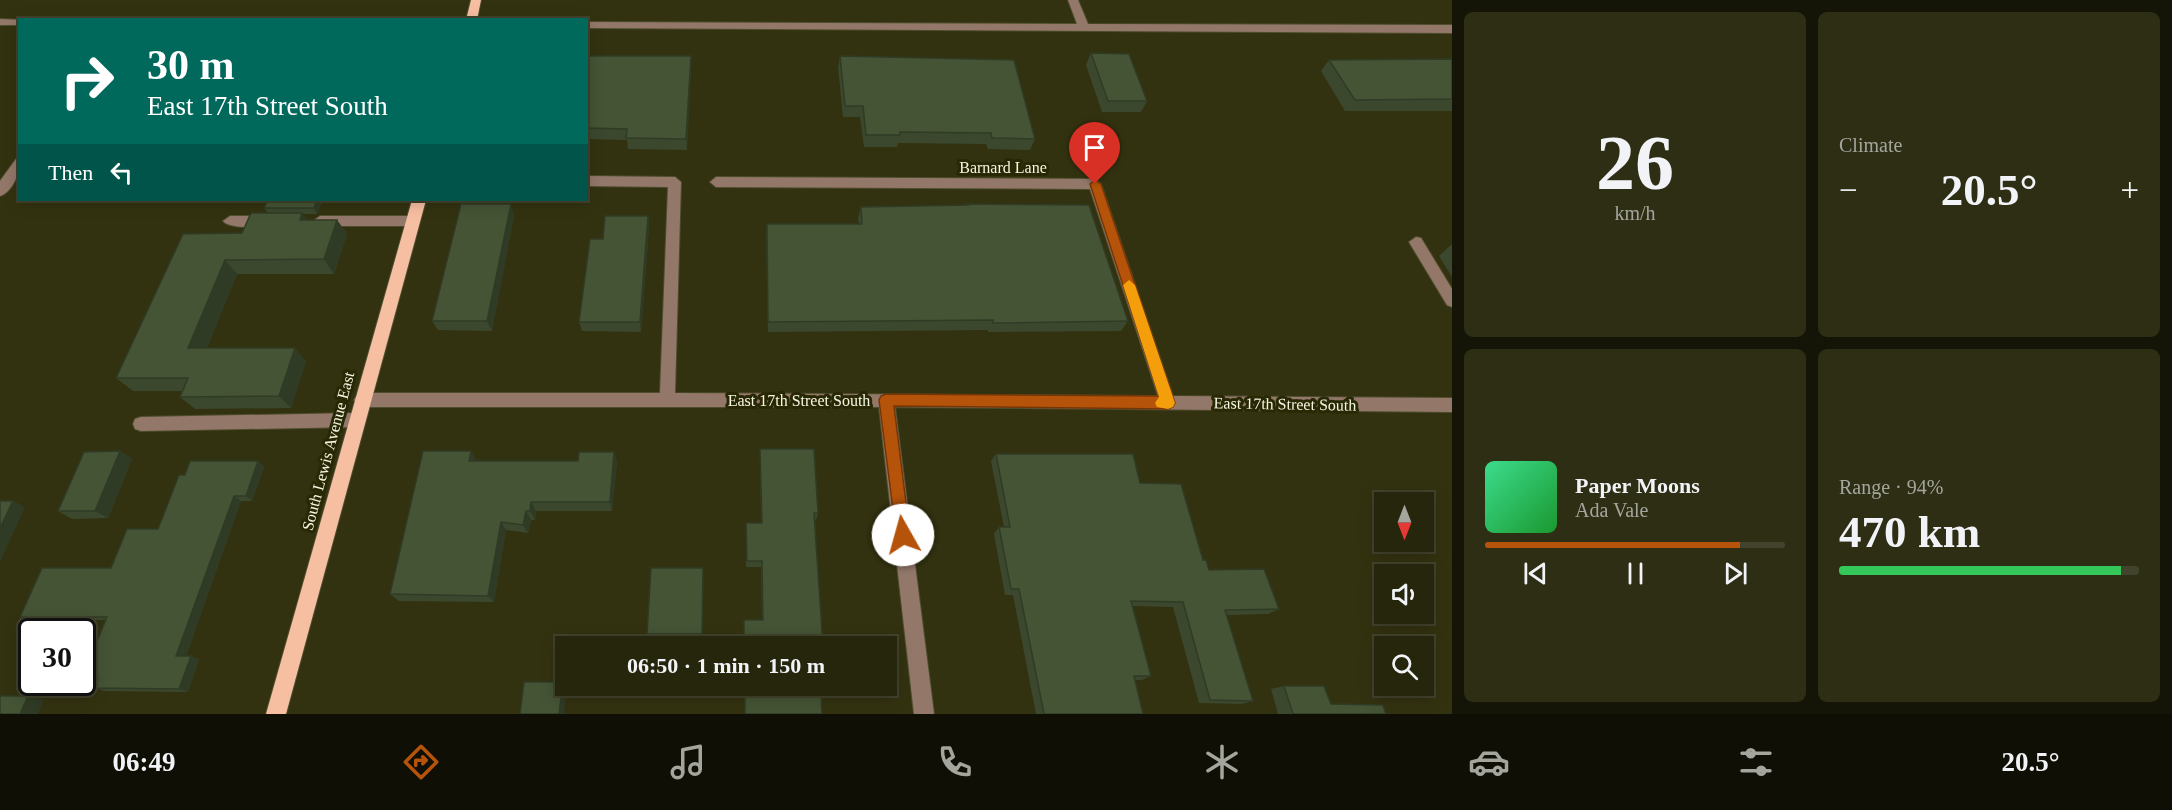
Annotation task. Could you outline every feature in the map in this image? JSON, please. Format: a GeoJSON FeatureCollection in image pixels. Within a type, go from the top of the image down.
{"type":"FeatureCollection","features":[{"type":"Feature","properties":{"kind":"main road"},"geometry":{"type":"LineString","coordinates":[[472,18],[476,0]]}},
{"type":"Feature","properties":{"kind":"main road","name":"South Lewis Avenue East"},"geometry":{"type":"LineString","coordinates":[[276,714],[419,201]]}},
{"type":"Feature","properties":{"kind":"street"},"geometry":{"type":"LineString","coordinates":[[1073,0],[1083,26]]}},
{"type":"Feature","properties":{"kind":"street"},"geometry":{"type":"LineString","coordinates":[[0,22],[18,22]]}},
{"type":"Feature","properties":{"kind":"street"},"geometry":{"type":"LineString","coordinates":[[588,25],[1452,29]]}},
{"type":"Feature","properties":{"kind":"street"},"geometry":{"type":"LineString","coordinates":[[0,191],[18,165]]}},
{"type":"Feature","properties":{"kind":"street"},"geometry":{"type":"LineString","coordinates":[[588,182],[675,182],[667,400]]}},
{"type":"Feature","properties":{"kind":"street","name":"Barnard Lane"},"geometry":{"type":"LineString","coordinates":[[716,182],[1095,184],[1168,403]]}},
{"type":"Feature","properties":{"kind":"street"},"geometry":{"type":"LineString","coordinates":[[230,221],[276,221]]}},
{"type":"Feature","properties":{"kind":"street"},"geometry":{"type":"LineString","coordinates":[[310,221],[413,221]]}},
{"type":"Feature","properties":{"kind":"street"},"geometry":{"type":"LineString","coordinates":[[1416,242],[1452,301]]}},
{"type":"Feature","properties":{"kind":"street","name":"East 17th Street South"},"geometry":{"type":"LineString","coordinates":[[362,400],[886,400],[1452,405]]}},
{"type":"Feature","properties":{"kind":"street"},"geometry":{"type":"LineString","coordinates":[[886,400],[924,714]]}},
{"type":"Feature","properties":{"kind":"street"},"geometry":{"type":"LineString","coordinates":[[141,424],[356,420]]}},
{"type":"Feature","properties":{"kind":"building"},"geometry":{"type":"Polygon","coordinates":[[[1091,53],[1129,54],[1147,101],[1108,101],[1091,53]]]}},
{"type":"Feature","properties":{"kind":"building"},"geometry":{"type":"Polygon","coordinates":[[[588,56],[691,56],[686,139],[626,138],[627,129],[588,128],[588,56]]]}},
{"type":"Feature","properties":{"kind":"building"},"geometry":{"type":"Polygon","coordinates":[[[840,56],[1014,60],[1035,139],[992,138],[991,133],[900,132],[900,135],[866,135],[863,106],[845,106],[840,56]]]}},
{"type":"Feature","properties":{"kind":"building"},"geometry":{"type":"Polygon","coordinates":[[[1452,59],[1452,99],[1355,100],[1329,60],[1452,59]]]}},
{"type":"Feature","properties":{"kind":"building"},"geometry":{"type":"Polygon","coordinates":[[[268,201],[317,201],[314,208],[264,208],[268,201]]]}},
{"type":"Feature","properties":{"kind":"building"},"geometry":{"type":"Polygon","coordinates":[[[461,204],[511,204],[487,321],[432,321],[461,204]]]}},
{"type":"Feature","properties":{"kind":"building"},"geometry":{"type":"Polygon","coordinates":[[[967,204],[1089,205],[1128,321],[768,322],[767,224],[862,224],[861,207],[967,204]]]}},
{"type":"Feature","properties":{"kind":"building"},"geometry":{"type":"Polygon","coordinates":[[[251,213],[302,213],[300,220],[337,220],[324,259],[225,260],[188,348],[295,348],[279,396],[180,397],[188,378],[116,378],[183,234],[242,233],[251,213]]]}},
{"type":"Feature","properties":{"kind":"building"},"geometry":{"type":"Polygon","coordinates":[[[605,216],[648,216],[640,322],[579,322],[590,239],[603,239],[605,216]]]}},
{"type":"Feature","properties":{"kind":"building"},"geometry":{"type":"Polygon","coordinates":[[[760,449],[814,449],[818,513],[814,513],[822,636],[744,636],[744,620],[763,620],[762,561],[747,561],[746,523],[762,523],[760,449]]]}},
{"type":"Feature","properties":{"kind":"building"},"geometry":{"type":"Polygon","coordinates":[[[120,451],[95,511],[58,511],[84,452],[120,451]]]}},
{"type":"Feature","properties":{"kind":"building"},"geometry":{"type":"Polygon","coordinates":[[[423,451],[471,451],[469,461],[578,461],[579,452],[614,452],[610,502],[531,502],[530,511],[526,511],[523,525],[501,522],[488,596],[390,594],[423,451]]]}},
{"type":"Feature","properties":{"kind":"building"},"geometry":{"type":"Polygon","coordinates":[[[996,454],[1133,454],[1140,483],[1181,484],[1203,560],[1206,560],[1209,570],[1264,569],[1279,609],[1225,610],[1253,701],[1210,700],[1183,602],[1131,601],[1151,676],[1134,676],[1143,714],[1044,714],[1019,589],[1011,589],[999,527],[1010,527],[996,454]]]}},
{"type":"Feature","properties":{"kind":"building"},"geometry":{"type":"Polygon","coordinates":[[[190,461],[258,461],[246,496],[234,496],[176,656],[191,656],[179,689],[96,688],[98,680],[96,680],[96,643],[107,617],[20,617],[42,568],[111,568],[127,529],[158,529],[179,475],[185,475],[190,461]]]}},
{"type":"Feature","properties":{"kind":"building"},"geometry":{"type":"Polygon","coordinates":[[[0,501],[13,501],[0,528],[0,501]]]}},
{"type":"Feature","properties":{"kind":"building"},"geometry":{"type":"Polygon","coordinates":[[[651,568],[703,568],[702,634],[647,634],[651,568]]]}},
{"type":"Feature","properties":{"kind":"building"},"geometry":{"type":"Polygon","coordinates":[[[524,682],[555,682],[555,696],[561,696],[559,714],[520,714],[524,682]]]}},
{"type":"Feature","properties":{"kind":"building"},"geometry":{"type":"Polygon","coordinates":[[[1284,686],[1324,686],[1331,704],[1383,705],[1386,714],[1293,714],[1284,686]]]}},
{"type":"Feature","properties":{"kind":"building"},"geometry":{"type":"Polygon","coordinates":[[[0,696],[28,696],[20,714],[0,714],[0,696]]]}},
{"type":"Feature","properties":{"kind":"building"},"geometry":{"type":"Polygon","coordinates":[[[745,696],[821,696],[822,714],[745,714],[745,696]]]}},
{"type":"Feature","properties":{"kind":"slow traffic"},"geometry":{"type":"LineString","coordinates":[[1129,285],[1168,403],[1162,403]]}},
{"type":"Feature","properties":{"kind":"route"},"geometry":{"type":"LineString","coordinates":[[903,535],[886,400],[1168,403],[1095,184]]}}]}
